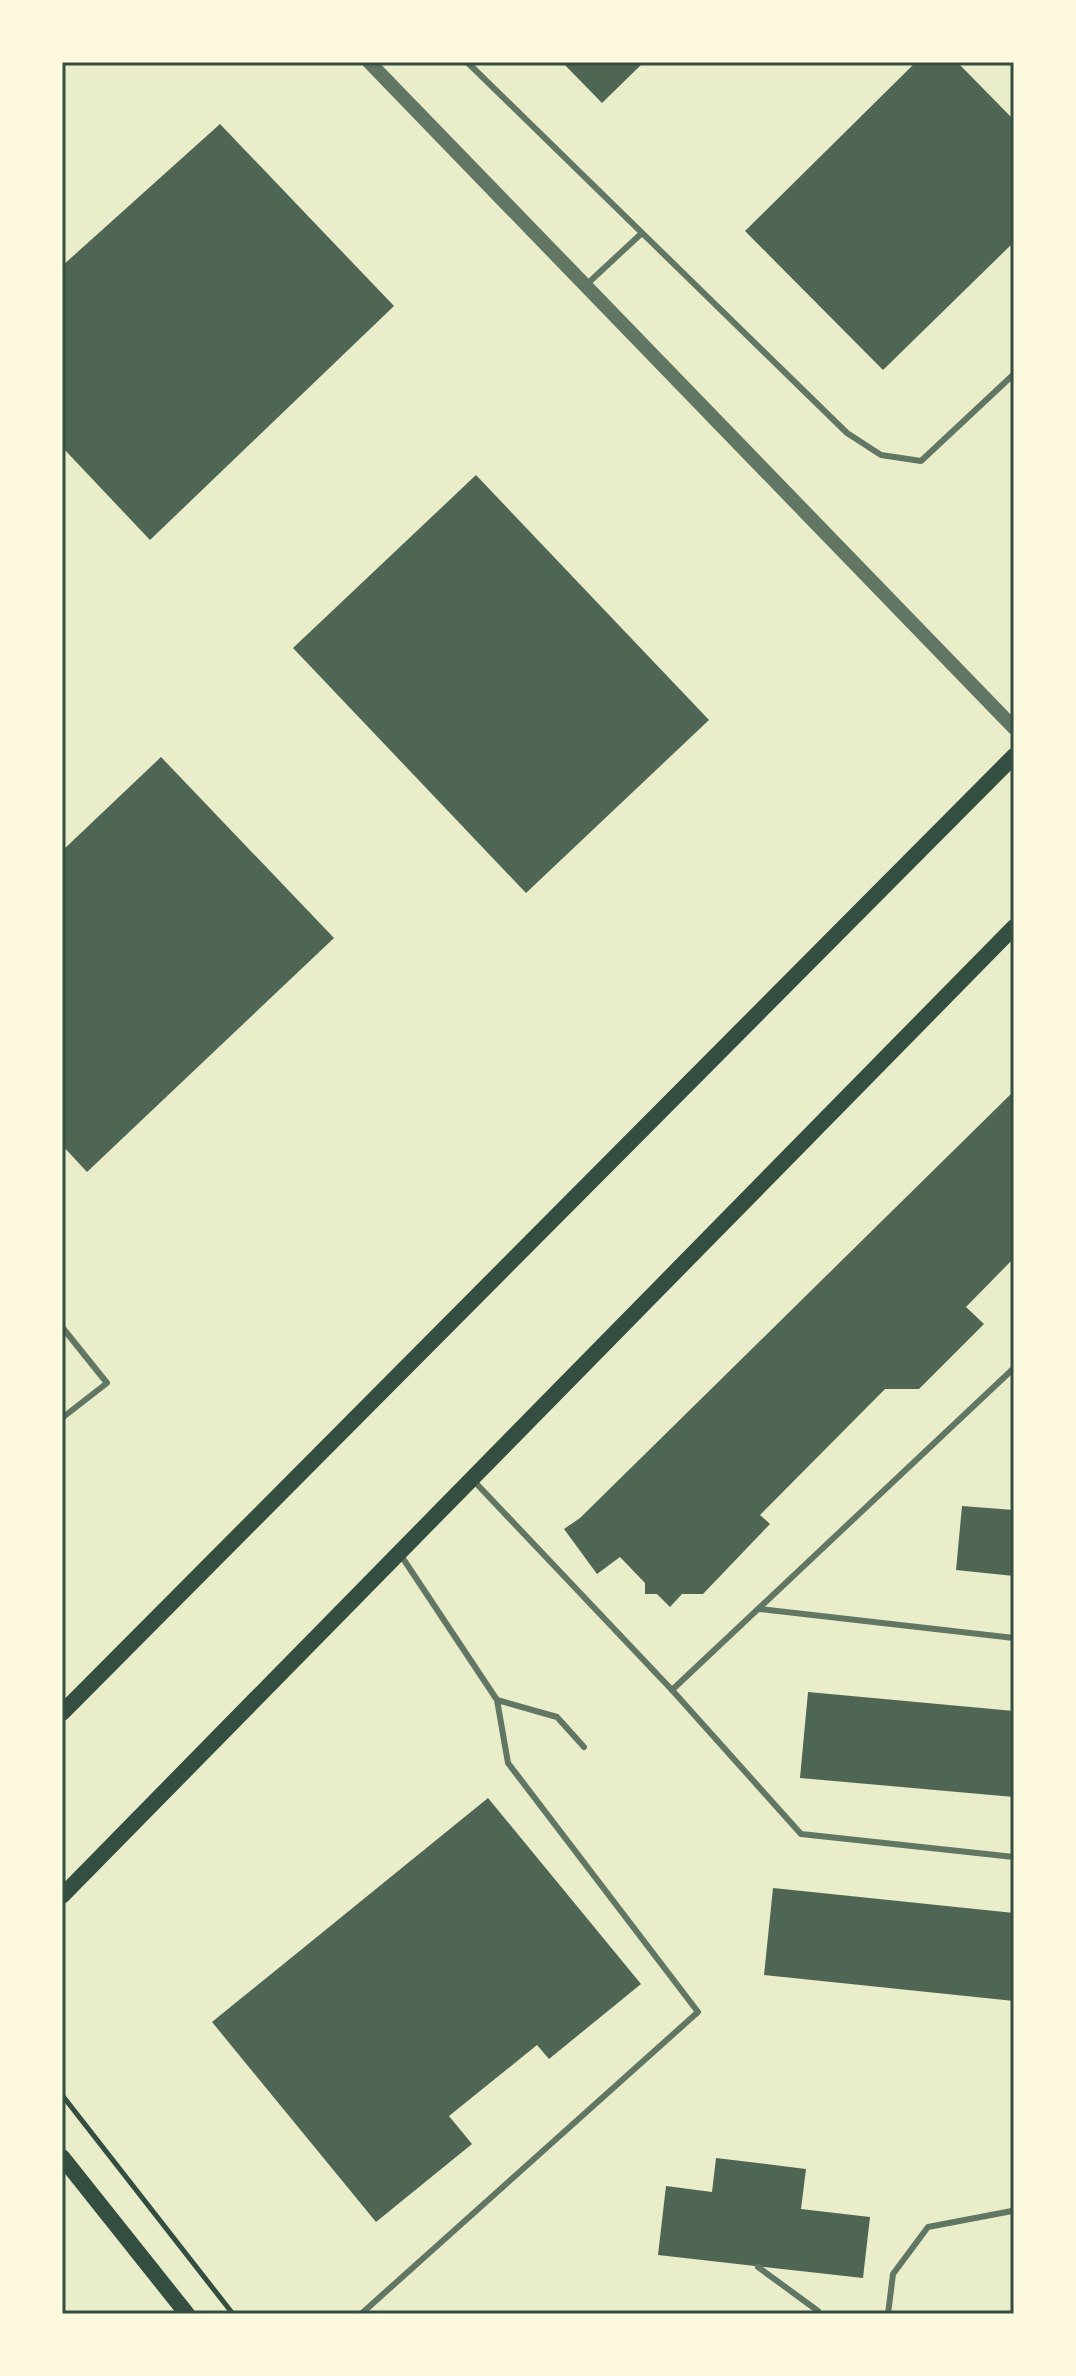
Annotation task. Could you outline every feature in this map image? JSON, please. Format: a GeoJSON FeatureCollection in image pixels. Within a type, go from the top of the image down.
{"type":"FeatureCollection","features":[{"type":"Feature","properties":{"kind":"main road"},"geometry":{"type":"LineString","coordinates":[[62,1713],[1014,756]]}},
{"type":"Feature","properties":{"kind":"main road"},"geometry":{"type":"LineString","coordinates":[[62,1896],[1014,927]]}},
{"type":"Feature","properties":{"kind":"main road"},"geometry":{"type":"LineString","coordinates":[[62,2157],[187,2314]]}},
{"type":"Feature","properties":{"kind":"street"},"geometry":{"type":"LineString","coordinates":[[369,62],[1014,728]]}},
{"type":"Feature","properties":{"kind":"lane"},"geometry":{"type":"LineString","coordinates":[[467,62],[847,433],[881,455],[921,461],[1014,374]]}},
{"type":"Feature","properties":{"kind":"lane"},"geometry":{"type":"LineString","coordinates":[[585,285],[642,233]]}},
{"type":"Feature","properties":{"kind":"lane"},"geometry":{"type":"LineString","coordinates":[[62,1327],[107,1383],[62,1418]]}},
{"type":"Feature","properties":{"kind":"lane"},"geometry":{"type":"LineString","coordinates":[[672,1690],[1014,1368]]}},
{"type":"Feature","properties":{"kind":"lane"},"geometry":{"type":"LineString","coordinates":[[473,1480],[672,1690],[801,1834],[1014,1857]]}},
{"type":"Feature","properties":{"kind":"lane"},"geometry":{"type":"LineString","coordinates":[[361,2314],[698,2012],[508,1763],[497,1700],[400,1554]]}},
{"type":"Feature","properties":{"kind":"lane"},"geometry":{"type":"LineString","coordinates":[[758,1609],[1014,1638]]}},
{"type":"Feature","properties":{"kind":"lane"},"geometry":{"type":"LineString","coordinates":[[497,1700],[557,1717],[584,1747]]}},
{"type":"Feature","properties":{"kind":"lane"},"geometry":{"type":"LineString","coordinates":[[888,2314],[893,2274],[928,2227],[1013,2212]]}},
{"type":"Feature","properties":{"kind":"lane"},"geometry":{"type":"LineString","coordinates":[[758,2267],[818,2311],[817,2314]]}},
{"type":"Feature","properties":{"kind":"path"},"geometry":{"type":"LineString","coordinates":[[62,2095],[233,2314]]}},
{"type":"Feature","properties":{"kind":"building"},"geometry":{"type":"Polygon","coordinates":[[[562,62],[644,62],[602,103],[562,62]]]}},
{"type":"Feature","properties":{"kind":"building"},"geometry":{"type":"Polygon","coordinates":[[[916,62],[957,62],[1014,120],[1014,242],[883,370],[745,231],[916,62]]]}},
{"type":"Feature","properties":{"kind":"building"},"geometry":{"type":"Polygon","coordinates":[[[220,124],[394,306],[150,540],[62,447],[62,266],[220,124]]]}},
{"type":"Feature","properties":{"kind":"building"},"geometry":{"type":"Polygon","coordinates":[[[476,475],[709,720],[526,893],[293,648],[476,475]]]}},
{"type":"Feature","properties":{"kind":"building"},"geometry":{"type":"Polygon","coordinates":[[[161,757],[334,938],[87,1172],[62,1145],[62,851],[161,757]]]}},
{"type":"Feature","properties":{"kind":"building"},"geometry":{"type":"Polygon","coordinates":[[[1014,1091],[1014,1258],[966,1307],[984,1324],[919,1389],[885,1389],[760,1515],[770,1524],[703,1594],[682,1594],[670,1607],[657,1594],[645,1594],[645,1583],[620,1557],[597,1574],[564,1529],[580,1518],[1014,1091]]]}},
{"type":"Feature","properties":{"kind":"building"},"geometry":{"type":"Polygon","coordinates":[[[962,1506],[1014,1510],[1014,1576],[956,1570],[962,1506]]]}},
{"type":"Feature","properties":{"kind":"building"},"geometry":{"type":"Polygon","coordinates":[[[808,1692],[1014,1711],[1014,1797],[800,1778],[808,1692]]]}},
{"type":"Feature","properties":{"kind":"building"},"geometry":{"type":"Polygon","coordinates":[[[488,1798],[641,1984],[549,2059],[537,2045],[449,2116],[472,2144],[376,2222],[212,2022],[488,1798]]]}},
{"type":"Feature","properties":{"kind":"building"},"geometry":{"type":"Polygon","coordinates":[[[773,1888],[1014,1913],[1014,2001],[764,1975],[773,1888]]]}},
{"type":"Feature","properties":{"kind":"building"},"geometry":{"type":"Polygon","coordinates":[[[716,2158],[806,2169],[801,2209],[870,2217],[863,2278],[658,2255],[666,2186],[712,2192],[716,2158]]]}}]}
